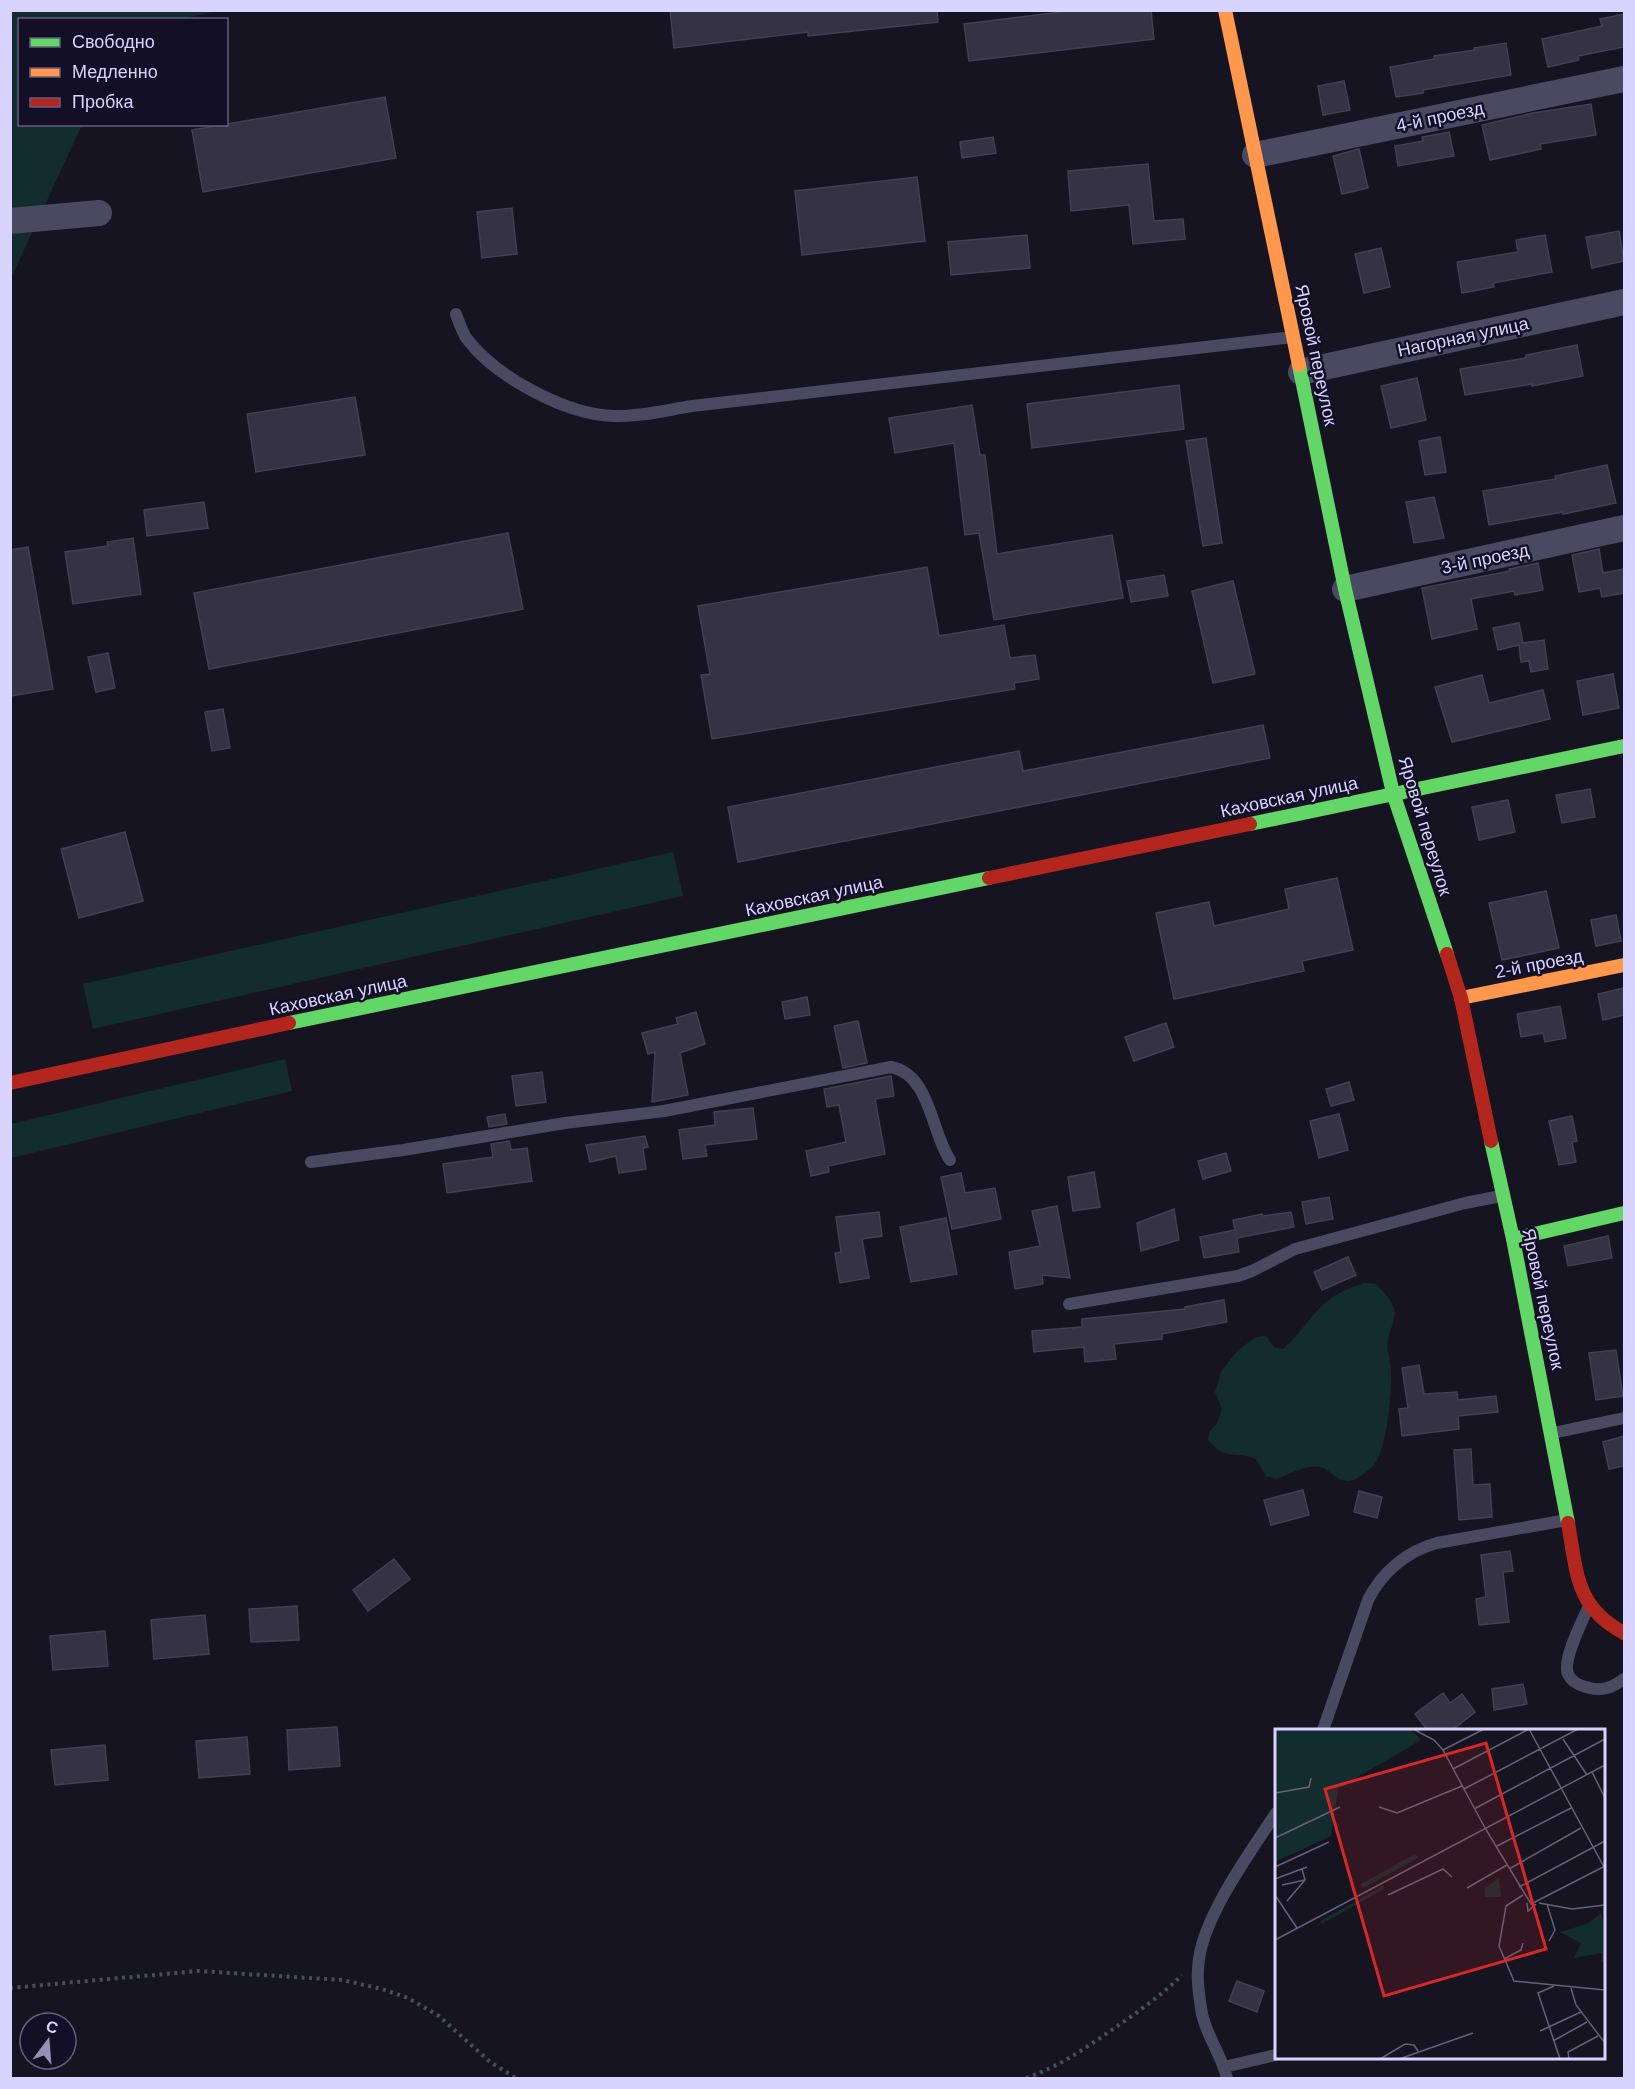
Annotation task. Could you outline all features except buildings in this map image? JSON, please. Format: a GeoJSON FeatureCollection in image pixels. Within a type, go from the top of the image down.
{"type":"FeatureCollection","features":[{"type":"Feature","properties":{"kind":"main road","name":"Яровой переулок"},"geometry":{"type":"LineString","coordinates":[[1225,10],[1345,589],[1393,793],[1461,998],[1513,1239],[1582,1594],[1589,1607],[1614,1628],[1624,1633]]}},
{"type":"Feature","properties":{"kind":"main road","name":"Каховская улица"},"geometry":{"type":"LineString","coordinates":[[10,1083],[1624,746]]}},
{"type":"Feature","properties":{"kind":"main road","name":"2-й проезд"},"geometry":{"type":"LineString","coordinates":[[1461,998],[1624,965]]}},
{"type":"Feature","properties":{"kind":"main road"},"geometry":{"type":"LineString","coordinates":[[1513,1239],[1624,1213]]}},
{"type":"Feature","properties":{"kind":"street","name":"4-й проезд"},"geometry":{"type":"LineString","coordinates":[[1255,155],[1624,79]]}},
{"type":"Feature","properties":{"kind":"street"},"geometry":{"type":"LineString","coordinates":[[10,220],[99,213]]}},
{"type":"Feature","properties":{"kind":"street","name":"Нагорная улица"},"geometry":{"type":"LineString","coordinates":[[1301,372],[1624,302]]}},
{"type":"Feature","properties":{"kind":"street","name":"3-й проезд"},"geometry":{"type":"LineString","coordinates":[[1345,589],[1624,528]]}},
{"type":"Feature","properties":{"kind":"lane"},"geometry":{"type":"LineString","coordinates":[[456,314],[465,337],[493,366],[538,393],[571,408],[614,416],[634,415],[692,405],[1294,337]]}},
{"type":"Feature","properties":{"kind":"lane"},"geometry":{"type":"LineString","coordinates":[[311,1162],[403,1150],[565,1123],[664,1111],[891,1067],[906,1073],[917,1085],[928,1106],[941,1146],[950,1160]]}},
{"type":"Feature","properties":{"kind":"lane"},"geometry":{"type":"LineString","coordinates":[[1070,1305],[1238,1276],[1294,1249],[1465,1203],[1502,1196]]}},
{"type":"Feature","properties":{"kind":"lane"},"geometry":{"type":"LineString","coordinates":[[1552,1434],[1624,1418]]}},
{"type":"Feature","properties":{"kind":"lane"},"geometry":{"type":"LineString","coordinates":[[1324,1729],[1368,1600],[1374,1587],[1399,1562],[1423,1547],[1437,1543],[1569,1520]]}},
{"type":"Feature","properties":{"kind":"lane"},"geometry":{"type":"LineString","coordinates":[[1589,1607],[1568,1660],[1568,1674],[1571,1680],[1596,1690],[1606,1689],[1624,1679]]}},
{"type":"Feature","properties":{"kind":"lane"},"geometry":{"type":"LineString","coordinates":[[1275,1815],[1222,1900],[1202,1943],[1199,1960],[1199,1995],[1203,2017],[1226,2073],[1275,2055]]}},
{"type":"Feature","properties":{"kind":"path"},"geometry":{"type":"LineString","coordinates":[[1026,2079],[1073,2057],[1160,1997],[1199,1960]]}},
{"type":"Feature","properties":{"kind":"path"},"geometry":{"type":"LineString","coordinates":[[10,1988],[198,1971],[342,1980],[382,1989],[408,1998],[439,2016],[490,2062],[516,2079]]}},
{"type":"Feature","properties":{"kind":"green space"},"geometry":{"type":"Polygon","coordinates":[[[11,11],[216,11],[186,18],[18,18],[18,126],[82,126],[11,278],[11,11]]]}},
{"type":"Feature","properties":{"kind":"green space"},"geometry":{"type":"Polygon","coordinates":[[[673,852],[683,896],[93,1029],[83,984],[673,852]]]}},
{"type":"Feature","properties":{"kind":"green space"},"geometry":{"type":"Polygon","coordinates":[[[285,1059],[292,1091],[11,1158],[11,1124],[285,1059]]]}},
{"type":"Feature","properties":{"kind":"green space"},"geometry":{"type":"Polygon","coordinates":[[[1365,1283],[1376,1284],[1393,1305],[1395,1313],[1388,1344],[1391,1381],[1388,1420],[1379,1457],[1374,1465],[1361,1476],[1350,1481],[1340,1480],[1320,1467],[1303,1469],[1276,1479],[1266,1476],[1256,1459],[1226,1453],[1215,1447],[1208,1440],[1209,1432],[1217,1423],[1222,1409],[1215,1392],[1221,1372],[1238,1350],[1256,1337],[1266,1336],[1274,1347],[1283,1349],[1330,1299],[1342,1291],[1365,1283]]]}},
{"type":"Feature","properties":{"kind":"traffic: fast"},"geometry":{"type":"LineString","coordinates":[[1299,365],[1345,589],[1393,793],[1447,954]]}},
{"type":"Feature","properties":{"kind":"traffic: fast"},"geometry":{"type":"LineString","coordinates":[[1250,824],[1624,746]]}},
{"type":"Feature","properties":{"kind":"traffic: fast"},"geometry":{"type":"LineString","coordinates":[[289,1023],[989,878]]}},
{"type":"Feature","properties":{"kind":"traffic: fast"},"geometry":{"type":"LineString","coordinates":[[1491,1141],[1513,1239],[1568,1523]]}},
{"type":"Feature","properties":{"kind":"traffic: fast"},"geometry":{"type":"LineString","coordinates":[[1513,1239],[1624,1213]]}},
{"type":"Feature","properties":{"kind":"traffic: slow"},"geometry":{"type":"LineString","coordinates":[[1225,10],[1299,365]]}},
{"type":"Feature","properties":{"kind":"traffic: slow"},"geometry":{"type":"LineString","coordinates":[[1461,998],[1624,965]]}},
{"type":"Feature","properties":{"kind":"traffic: jam"},"geometry":{"type":"LineString","coordinates":[[989,878],[1250,824]]}},
{"type":"Feature","properties":{"kind":"traffic: jam"},"geometry":{"type":"LineString","coordinates":[[1447,954],[1461,998],[1491,1141]]}},
{"type":"Feature","properties":{"kind":"traffic: jam"},"geometry":{"type":"LineString","coordinates":[[10,1083],[289,1023]]}},
{"type":"Feature","properties":{"kind":"traffic: jam"},"geometry":{"type":"LineString","coordinates":[[1568,1523],[1577,1572],[1587,1600],[1608,1623],[1624,1633]]}}]}
